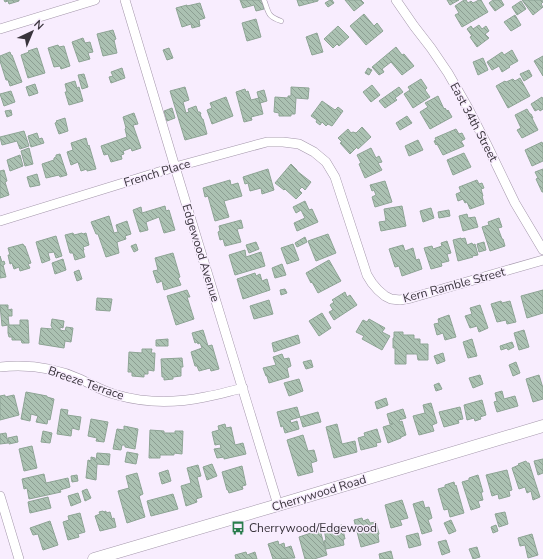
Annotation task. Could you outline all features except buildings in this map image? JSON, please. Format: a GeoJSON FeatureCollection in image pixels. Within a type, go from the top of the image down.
{"type":"FeatureCollection","features":[{"type":"Feature","properties":{"kind":"street"},"geometry":{"type":"LineString","coordinates":[[0,29],[95,0]]}},
{"type":"Feature","properties":{"kind":"street","name":"Edgewood Avenue"},"geometry":{"type":"LineString","coordinates":[[125,0],[278,505]]}},
{"type":"Feature","properties":{"kind":"street","name":"East 34th Street"},"geometry":{"type":"LineString","coordinates":[[396,0],[432,48],[448,73],[468,108],[516,203],[543,250]]}},
{"type":"Feature","properties":{"kind":"street","name":"French Place"},"geometry":{"type":"LineString","coordinates":[[0,221],[175,167],[267,142],[299,144],[314,152]]}},
{"type":"Feature","properties":{"kind":"street","name":"Kern Ramble Street"},"geometry":{"type":"LineString","coordinates":[[314,152],[326,162],[335,177],[367,275],[378,290],[391,299],[400,300],[411,298],[543,260]]}},
{"type":"Feature","properties":{"kind":"street","name":"Breeze Terrace"},"geometry":{"type":"LineString","coordinates":[[0,367],[28,366],[50,368],[68,374],[100,390],[137,399],[156,401],[205,397],[243,388]]}},
{"type":"Feature","properties":{"kind":"street","name":"Cherrywood Road"},"geometry":{"type":"LineString","coordinates":[[94,559],[543,426]]}},
{"type":"Feature","properties":{"kind":"street"},"geometry":{"type":"LineString","coordinates":[[0,496],[19,559]]}},
{"type":"Feature","properties":{"kind":"lane"},"geometry":{"type":"LineString","coordinates":[[264,0],[268,12],[272,18],[281,21]]}},
{"type":"Feature","properties":{"kind":"place","name":"Cherrywood/Edgewood"},"geometry":{"type":"Point","coordinates":[238,528]}}]}
